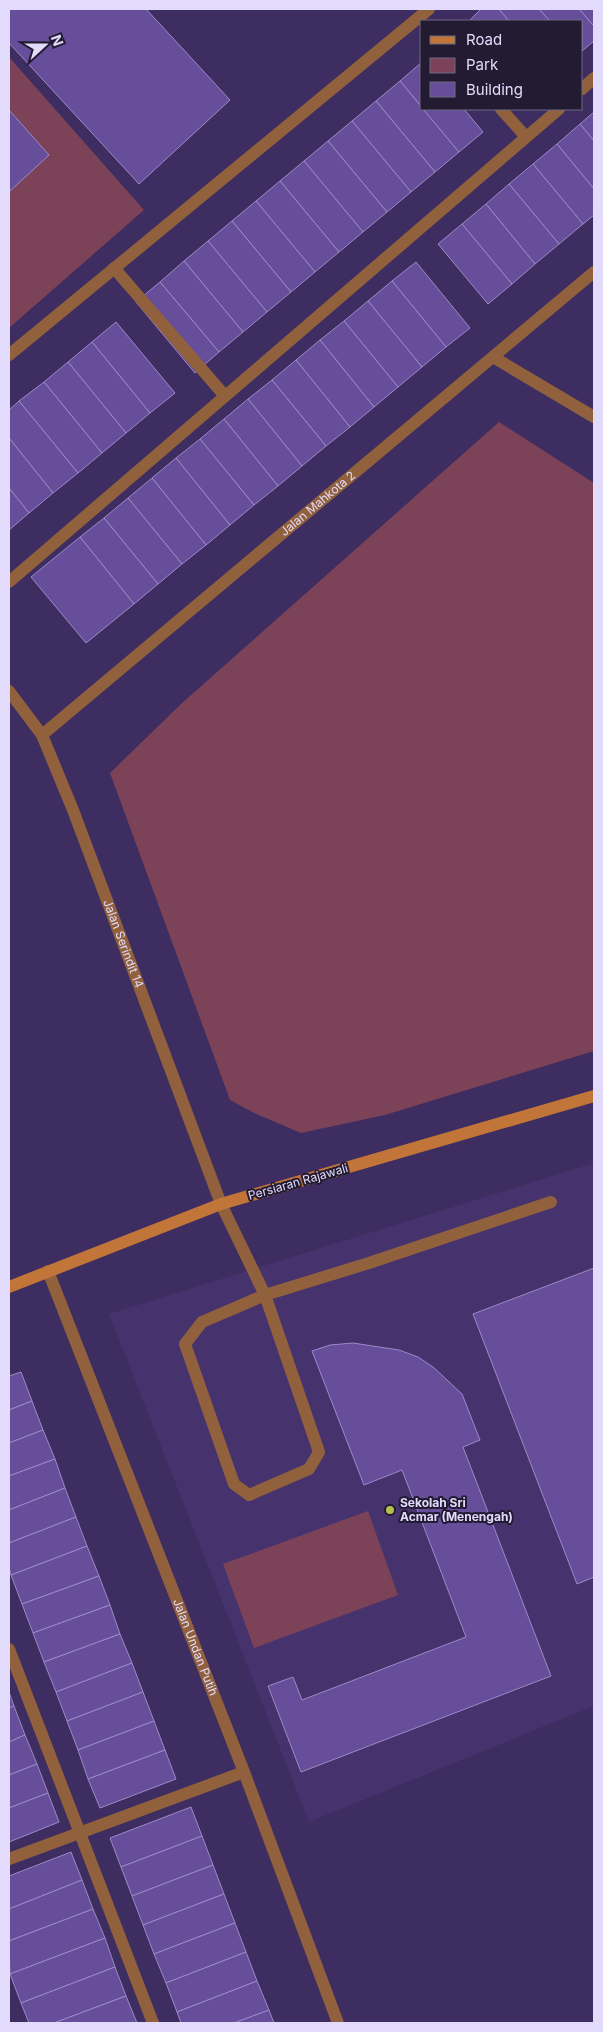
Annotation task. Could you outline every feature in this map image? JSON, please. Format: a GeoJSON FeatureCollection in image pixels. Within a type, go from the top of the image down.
{"type":"FeatureCollection","features":[{"type":"Feature","properties":{"kind":"street"},"geometry":{"type":"LineString","coordinates":[[9,355],[422,14]]}},
{"type":"Feature","properties":{"kind":"street"},"geometry":{"type":"LineString","coordinates":[[583,88],[594,78]]}},
{"type":"Feature","properties":{"kind":"street"},"geometry":{"type":"LineString","coordinates":[[502,110],[526,137]]}},
{"type":"Feature","properties":{"kind":"street"},"geometry":{"type":"LineString","coordinates":[[9,582],[558,110]]}},
{"type":"Feature","properties":{"kind":"street"},"geometry":{"type":"LineString","coordinates":[[114,268],[225,396]]}},
{"type":"Feature","properties":{"kind":"street","name":"Jalan Mahkota 2"},"geometry":{"type":"LineString","coordinates":[[42,735],[594,272]]}},
{"type":"Feature","properties":{"kind":"street"},"geometry":{"type":"LineString","coordinates":[[493,357],[594,417]]}},
{"type":"Feature","properties":{"kind":"street","name":"Jalan Serindit 14"},"geometry":{"type":"LineString","coordinates":[[9,691],[42,735],[73,810],[221,1204],[265,1295],[319,1452],[309,1470],[248,1494],[234,1484],[185,1344],[202,1322],[265,1295]]}},
{"type":"Feature","properties":{"kind":"street","name":"Persiaran Rajawali"},"geometry":{"type":"LineString","coordinates":[[9,1287],[221,1204],[594,1096]]}},
{"type":"Feature","properties":{"kind":"street"},"geometry":{"type":"LineString","coordinates":[[265,1295],[370,1263],[552,1202]]}},
{"type":"Feature","properties":{"kind":"street","name":"Jalan Undan Putih"},"geometry":{"type":"LineString","coordinates":[[48,1271],[244,1772],[338,2023]]}},
{"type":"Feature","properties":{"kind":"street"},"geometry":{"type":"LineString","coordinates":[[9,1649],[153,2023]]}},
{"type":"Feature","properties":{"kind":"street"},"geometry":{"type":"LineString","coordinates":[[9,1859],[244,1772]]}},
{"type":"Feature","properties":{"kind":"shaded area","name":"Sekolah Sri Acmar (Menengah)"},"geometry":{"type":"Polygon","coordinates":[[[594,1163],[594,1706],[309,1822],[109,1314],[594,1163]]]}},
{"type":"Feature","properties":{"kind":"green space"},"geometry":{"type":"Polygon","coordinates":[[[9,57],[144,210],[9,328],[9,57]]]}},
{"type":"Feature","properties":{"kind":"green space"},"geometry":{"type":"Polygon","coordinates":[[[499,422],[594,483],[594,1051],[385,1115],[301,1133],[254,1113],[230,1100],[110,773],[181,704],[499,422]]]}},
{"type":"Feature","properties":{"kind":"green space"},"geometry":{"type":"Polygon","coordinates":[[[368,1511],[398,1595],[254,1648],[223,1564],[368,1511]]]}},
{"type":"Feature","properties":{"kind":"building"},"geometry":{"type":"Polygon","coordinates":[[[9,9],[146,9],[230,100],[139,184],[9,43],[9,9]]]}},
{"type":"Feature","properties":{"kind":"building"},"geometry":{"type":"Polygon","coordinates":[[[481,9],[499,9],[508,20],[470,20],[481,9]]]}},
{"type":"Feature","properties":{"kind":"building"},"geometry":{"type":"Polygon","coordinates":[[[499,9],[539,9],[549,20],[508,20],[499,9]]]}},
{"type":"Feature","properties":{"kind":"building"},"geometry":{"type":"Polygon","coordinates":[[[539,9],[579,9],[594,26],[594,41],[583,50],[583,20],[549,20],[539,9]]]}},
{"type":"Feature","properties":{"kind":"building"},"geometry":{"type":"Polygon","coordinates":[[[579,9],[594,9],[594,26],[579,9]]]}},
{"type":"Feature","properties":{"kind":"building"},"geometry":{"type":"Polygon","coordinates":[[[420,64],[420,105],[400,81],[420,64]]]}},
{"type":"Feature","properties":{"kind":"building"},"geometry":{"type":"Polygon","coordinates":[[[400,81],[420,105],[420,110],[424,110],[459,152],[435,172],[376,101],[400,81]]]}},
{"type":"Feature","properties":{"kind":"building"},"geometry":{"type":"Polygon","coordinates":[[[376,101],[435,172],[411,192],[352,121],[376,101]]]}},
{"type":"Feature","properties":{"kind":"building"},"geometry":{"type":"Polygon","coordinates":[[[9,110],[49,155],[9,192],[9,110]]]}},
{"type":"Feature","properties":{"kind":"building"},"geometry":{"type":"Polygon","coordinates":[[[424,110],[465,110],[483,132],[459,152],[424,110]]]}},
{"type":"Feature","properties":{"kind":"building"},"geometry":{"type":"Polygon","coordinates":[[[594,112],[594,141],[580,124],[594,112]]]}},
{"type":"Feature","properties":{"kind":"building"},"geometry":{"type":"Polygon","coordinates":[[[352,121],[411,192],[387,212],[328,141],[352,121]]]}},
{"type":"Feature","properties":{"kind":"building"},"geometry":{"type":"Polygon","coordinates":[[[580,124],[594,141],[594,189],[557,144],[580,124]]]}},
{"type":"Feature","properties":{"kind":"building"},"geometry":{"type":"Polygon","coordinates":[[[328,141],[387,212],[363,232],[304,161],[328,141]]]}},
{"type":"Feature","properties":{"kind":"building"},"geometry":{"type":"Polygon","coordinates":[[[557,144],[594,189],[594,215],[583,224],[533,164],[557,144]]]}},
{"type":"Feature","properties":{"kind":"building"},"geometry":{"type":"Polygon","coordinates":[[[304,161],[363,232],[339,252],[280,181],[304,161]]]}},
{"type":"Feature","properties":{"kind":"building"},"geometry":{"type":"Polygon","coordinates":[[[533,164],[583,224],[559,244],[509,184],[533,164]]]}},
{"type":"Feature","properties":{"kind":"building"},"geometry":{"type":"Polygon","coordinates":[[[280,181],[339,252],[315,272],[256,201],[280,181]]]}},
{"type":"Feature","properties":{"kind":"building"},"geometry":{"type":"Polygon","coordinates":[[[509,184],[559,244],[535,264],[486,204],[509,184]]]}},
{"type":"Feature","properties":{"kind":"building"},"geometry":{"type":"Polygon","coordinates":[[[256,201],[315,272],[291,292],[232,221],[256,201]]]}},
{"type":"Feature","properties":{"kind":"building"},"geometry":{"type":"Polygon","coordinates":[[[486,204],[535,264],[512,284],[462,224],[486,204]]]}},
{"type":"Feature","properties":{"kind":"building"},"geometry":{"type":"Polygon","coordinates":[[[232,221],[291,292],[267,312],[208,241],[232,221]]]}},
{"type":"Feature","properties":{"kind":"building"},"geometry":{"type":"Polygon","coordinates":[[[462,224],[512,284],[488,304],[438,244],[462,224]]]}},
{"type":"Feature","properties":{"kind":"building"},"geometry":{"type":"Polygon","coordinates":[[[208,241],[267,312],[243,332],[184,261],[208,241]]]}},
{"type":"Feature","properties":{"kind":"building"},"geometry":{"type":"Polygon","coordinates":[[[184,261],[243,332],[219,352],[160,282],[184,261]]]}},
{"type":"Feature","properties":{"kind":"building"},"geometry":{"type":"Polygon","coordinates":[[[416,262],[470,328],[446,347],[392,281],[416,262]]]}},
{"type":"Feature","properties":{"kind":"building"},"geometry":{"type":"Polygon","coordinates":[[[392,281],[446,347],[422,367],[368,301],[392,281]]]}},
{"type":"Feature","properties":{"kind":"building"},"geometry":{"type":"Polygon","coordinates":[[[160,282],[219,352],[195,373],[136,302],[160,282]]]}},
{"type":"Feature","properties":{"kind":"building"},"geometry":{"type":"Polygon","coordinates":[[[368,301],[422,367],[398,387],[344,321],[368,301]]]}},
{"type":"Feature","properties":{"kind":"building"},"geometry":{"type":"Polygon","coordinates":[[[344,321],[398,387],[374,407],[320,340],[344,321]]]}},
{"type":"Feature","properties":{"kind":"building"},"geometry":{"type":"Polygon","coordinates":[[[116,322],[175,393],[150,413],[92,342],[116,322]]]}},
{"type":"Feature","properties":{"kind":"building"},"geometry":{"type":"Polygon","coordinates":[[[320,340],[374,407],[350,427],[296,360],[320,340]]]}},
{"type":"Feature","properties":{"kind":"building"},"geometry":{"type":"Polygon","coordinates":[[[92,342],[150,413],[126,433],[68,362],[92,342]]]}},
{"type":"Feature","properties":{"kind":"building"},"geometry":{"type":"Polygon","coordinates":[[[296,360],[350,427],[326,446],[272,380],[296,360]]]}},
{"type":"Feature","properties":{"kind":"building"},"geometry":{"type":"Polygon","coordinates":[[[68,362],[126,433],[102,453],[44,382],[68,362]]]}},
{"type":"Feature","properties":{"kind":"building"},"geometry":{"type":"Polygon","coordinates":[[[272,380],[326,446],[302,466],[248,399],[272,380]]]}},
{"type":"Feature","properties":{"kind":"building"},"geometry":{"type":"Polygon","coordinates":[[[44,382],[102,453],[78,473],[19,401],[44,382]]]}},
{"type":"Feature","properties":{"kind":"building"},"geometry":{"type":"Polygon","coordinates":[[[248,399],[302,466],[278,486],[224,419],[248,399]]]}},
{"type":"Feature","properties":{"kind":"building"},"geometry":{"type":"Polygon","coordinates":[[[19,401],[78,473],[53,493],[9,438],[9,410],[19,401]]]}},
{"type":"Feature","properties":{"kind":"building"},"geometry":{"type":"Polygon","coordinates":[[[224,419],[278,486],[254,505],[200,439],[224,419]]]}},
{"type":"Feature","properties":{"kind":"building"},"geometry":{"type":"Polygon","coordinates":[[[9,438],[53,493],[29,513],[9,488],[9,438]]]}},
{"type":"Feature","properties":{"kind":"building"},"geometry":{"type":"Polygon","coordinates":[[[200,439],[254,505],[230,525],[176,458],[200,439]]]}},
{"type":"Feature","properties":{"kind":"building"},"geometry":{"type":"Polygon","coordinates":[[[176,458],[230,525],[206,545],[152,478],[176,458]]]}},
{"type":"Feature","properties":{"kind":"building"},"geometry":{"type":"Polygon","coordinates":[[[152,478],[206,545],[182,564],[128,498],[152,478]]]}},
{"type":"Feature","properties":{"kind":"building"},"geometry":{"type":"Polygon","coordinates":[[[9,488],[29,513],[9,530],[9,488]]]}},
{"type":"Feature","properties":{"kind":"building"},"geometry":{"type":"Polygon","coordinates":[[[128,498],[182,564],[158,584],[104,518],[128,498]]]}},
{"type":"Feature","properties":{"kind":"building"},"geometry":{"type":"Polygon","coordinates":[[[104,518],[158,584],[134,604],[80,537],[104,518]]]}},
{"type":"Feature","properties":{"kind":"building"},"geometry":{"type":"Polygon","coordinates":[[[80,537],[134,604],[86,643],[31,577],[80,537]]]}},
{"type":"Feature","properties":{"kind":"building"},"geometry":{"type":"Polygon","coordinates":[[[594,1268],[594,1577],[577,1584],[473,1314],[594,1268]]]}},
{"type":"Feature","properties":{"kind":"building"},"geometry":{"type":"Polygon","coordinates":[[[353,1343],[399,1350],[418,1357],[433,1367],[462,1394],[480,1440],[463,1447],[551,1676],[301,1772],[268,1686],[293,1677],[302,1700],[466,1637],[402,1470],[364,1485],[312,1351],[330,1345],[353,1343]]]}},
{"type":"Feature","properties":{"kind":"building"},"geometry":{"type":"Polygon","coordinates":[[[21,1372],[32,1401],[9,1410],[9,1376],[21,1372]]]}},
{"type":"Feature","properties":{"kind":"building"},"geometry":{"type":"Polygon","coordinates":[[[32,1401],[43,1430],[9,1443],[9,1410],[32,1401]]]}},
{"type":"Feature","properties":{"kind":"building"},"geometry":{"type":"Polygon","coordinates":[[[43,1430],[55,1459],[9,1476],[9,1443],[43,1430]]]}},
{"type":"Feature","properties":{"kind":"building"},"geometry":{"type":"Polygon","coordinates":[[[55,1459],[65,1488],[9,1510],[9,1476],[55,1459]]]}},
{"type":"Feature","properties":{"kind":"building"},"geometry":{"type":"Polygon","coordinates":[[[65,1488],[76,1517],[9,1543],[9,1510],[65,1488]]]}},
{"type":"Feature","properties":{"kind":"building"},"geometry":{"type":"Polygon","coordinates":[[[76,1517],[87,1546],[11,1575],[9,1568],[9,1543],[76,1517]]]}},
{"type":"Feature","properties":{"kind":"building"},"geometry":{"type":"Polygon","coordinates":[[[87,1546],[99,1576],[22,1604],[11,1575],[87,1546]]]}},
{"type":"Feature","properties":{"kind":"building"},"geometry":{"type":"Polygon","coordinates":[[[99,1576],[110,1605],[33,1633],[22,1604],[99,1576]]]}},
{"type":"Feature","properties":{"kind":"building"},"geometry":{"type":"Polygon","coordinates":[[[110,1605],[120,1634],[44,1662],[33,1633],[110,1605]]]}},
{"type":"Feature","properties":{"kind":"building"},"geometry":{"type":"Polygon","coordinates":[[[120,1634],[132,1663],[56,1692],[44,1662],[120,1634]]]}},
{"type":"Feature","properties":{"kind":"building"},"geometry":{"type":"Polygon","coordinates":[[[132,1663],[143,1692],[67,1721],[56,1692],[132,1663]]]}},
{"type":"Feature","properties":{"kind":"building"},"geometry":{"type":"Polygon","coordinates":[[[9,1692],[14,1706],[9,1708],[9,1692]]]}},
{"type":"Feature","properties":{"kind":"building"},"geometry":{"type":"Polygon","coordinates":[[[143,1692],[154,1721],[78,1750],[67,1721],[143,1692]]]}},
{"type":"Feature","properties":{"kind":"building"},"geometry":{"type":"Polygon","coordinates":[[[14,1706],[25,1735],[9,1742],[9,1708],[14,1706]]]}},
{"type":"Feature","properties":{"kind":"building"},"geometry":{"type":"Polygon","coordinates":[[[154,1721],[165,1750],[88,1779],[78,1750],[154,1721]]]}},
{"type":"Feature","properties":{"kind":"building"},"geometry":{"type":"Polygon","coordinates":[[[25,1735],[37,1764],[9,1775],[9,1742],[25,1735]]]}},
{"type":"Feature","properties":{"kind":"building"},"geometry":{"type":"Polygon","coordinates":[[[165,1750],[176,1779],[100,1808],[88,1779],[165,1750]]]}},
{"type":"Feature","properties":{"kind":"building"},"geometry":{"type":"Polygon","coordinates":[[[37,1764],[48,1793],[9,1808],[9,1775],[37,1764]]]}},
{"type":"Feature","properties":{"kind":"building"},"geometry":{"type":"Polygon","coordinates":[[[48,1793],[59,1822],[9,1842],[9,1808],[48,1793]]]}},
{"type":"Feature","properties":{"kind":"building"},"geometry":{"type":"Polygon","coordinates":[[[191,1807],[202,1836],[121,1867],[110,1838],[191,1807]]]}},
{"type":"Feature","properties":{"kind":"building"},"geometry":{"type":"Polygon","coordinates":[[[202,1836],[213,1865],[132,1896],[121,1867],[202,1836]]]}},
{"type":"Feature","properties":{"kind":"building"},"geometry":{"type":"Polygon","coordinates":[[[71,1852],[82,1880],[9,1909],[9,1876],[71,1852]]]}},
{"type":"Feature","properties":{"kind":"building"},"geometry":{"type":"Polygon","coordinates":[[[213,1865],[224,1894],[143,1925],[132,1896],[213,1865]]]}},
{"type":"Feature","properties":{"kind":"building"},"geometry":{"type":"Polygon","coordinates":[[[82,1880],[93,1909],[9,1941],[9,1909],[82,1880]]]}},
{"type":"Feature","properties":{"kind":"building"},"geometry":{"type":"Polygon","coordinates":[[[224,1894],[235,1923],[154,1954],[143,1925],[224,1894]]]}},
{"type":"Feature","properties":{"kind":"building"},"geometry":{"type":"Polygon","coordinates":[[[93,1909],[105,1938],[10,1974],[9,1941],[93,1909]]]}},
{"type":"Feature","properties":{"kind":"building"},"geometry":{"type":"Polygon","coordinates":[[[235,1923],[246,1952],[166,1983],[154,1954],[235,1923]]]}},
{"type":"Feature","properties":{"kind":"building"},"geometry":{"type":"Polygon","coordinates":[[[105,1938],[115,1967],[21,2003],[10,1974],[105,1938]]]}},
{"type":"Feature","properties":{"kind":"building"},"geometry":{"type":"Polygon","coordinates":[[[246,1952],[257,1981],[177,2012],[166,1983],[246,1952]]]}},
{"type":"Feature","properties":{"kind":"building"},"geometry":{"type":"Polygon","coordinates":[[[115,1967],[126,1996],[54,2023],[29,2023],[21,2003],[115,1967]]]}},
{"type":"Feature","properties":{"kind":"building"},"geometry":{"type":"Polygon","coordinates":[[[257,1981],[269,2010],[234,2023],[181,2023],[177,2012],[257,1981]]]}},
{"type":"Feature","properties":{"kind":"building"},"geometry":{"type":"Polygon","coordinates":[[[126,1996],[137,2023],[54,2023],[126,1996]]]}},
{"type":"Feature","properties":{"kind":"building"},"geometry":{"type":"Polygon","coordinates":[[[269,2010],[274,2023],[234,2023],[269,2010]]]}},
{"type":"Feature","properties":{"kind":"place","name":"Sekolah Sri Acmar (Menengah)"},"geometry":{"type":"Point","coordinates":[390,1510]}}]}
